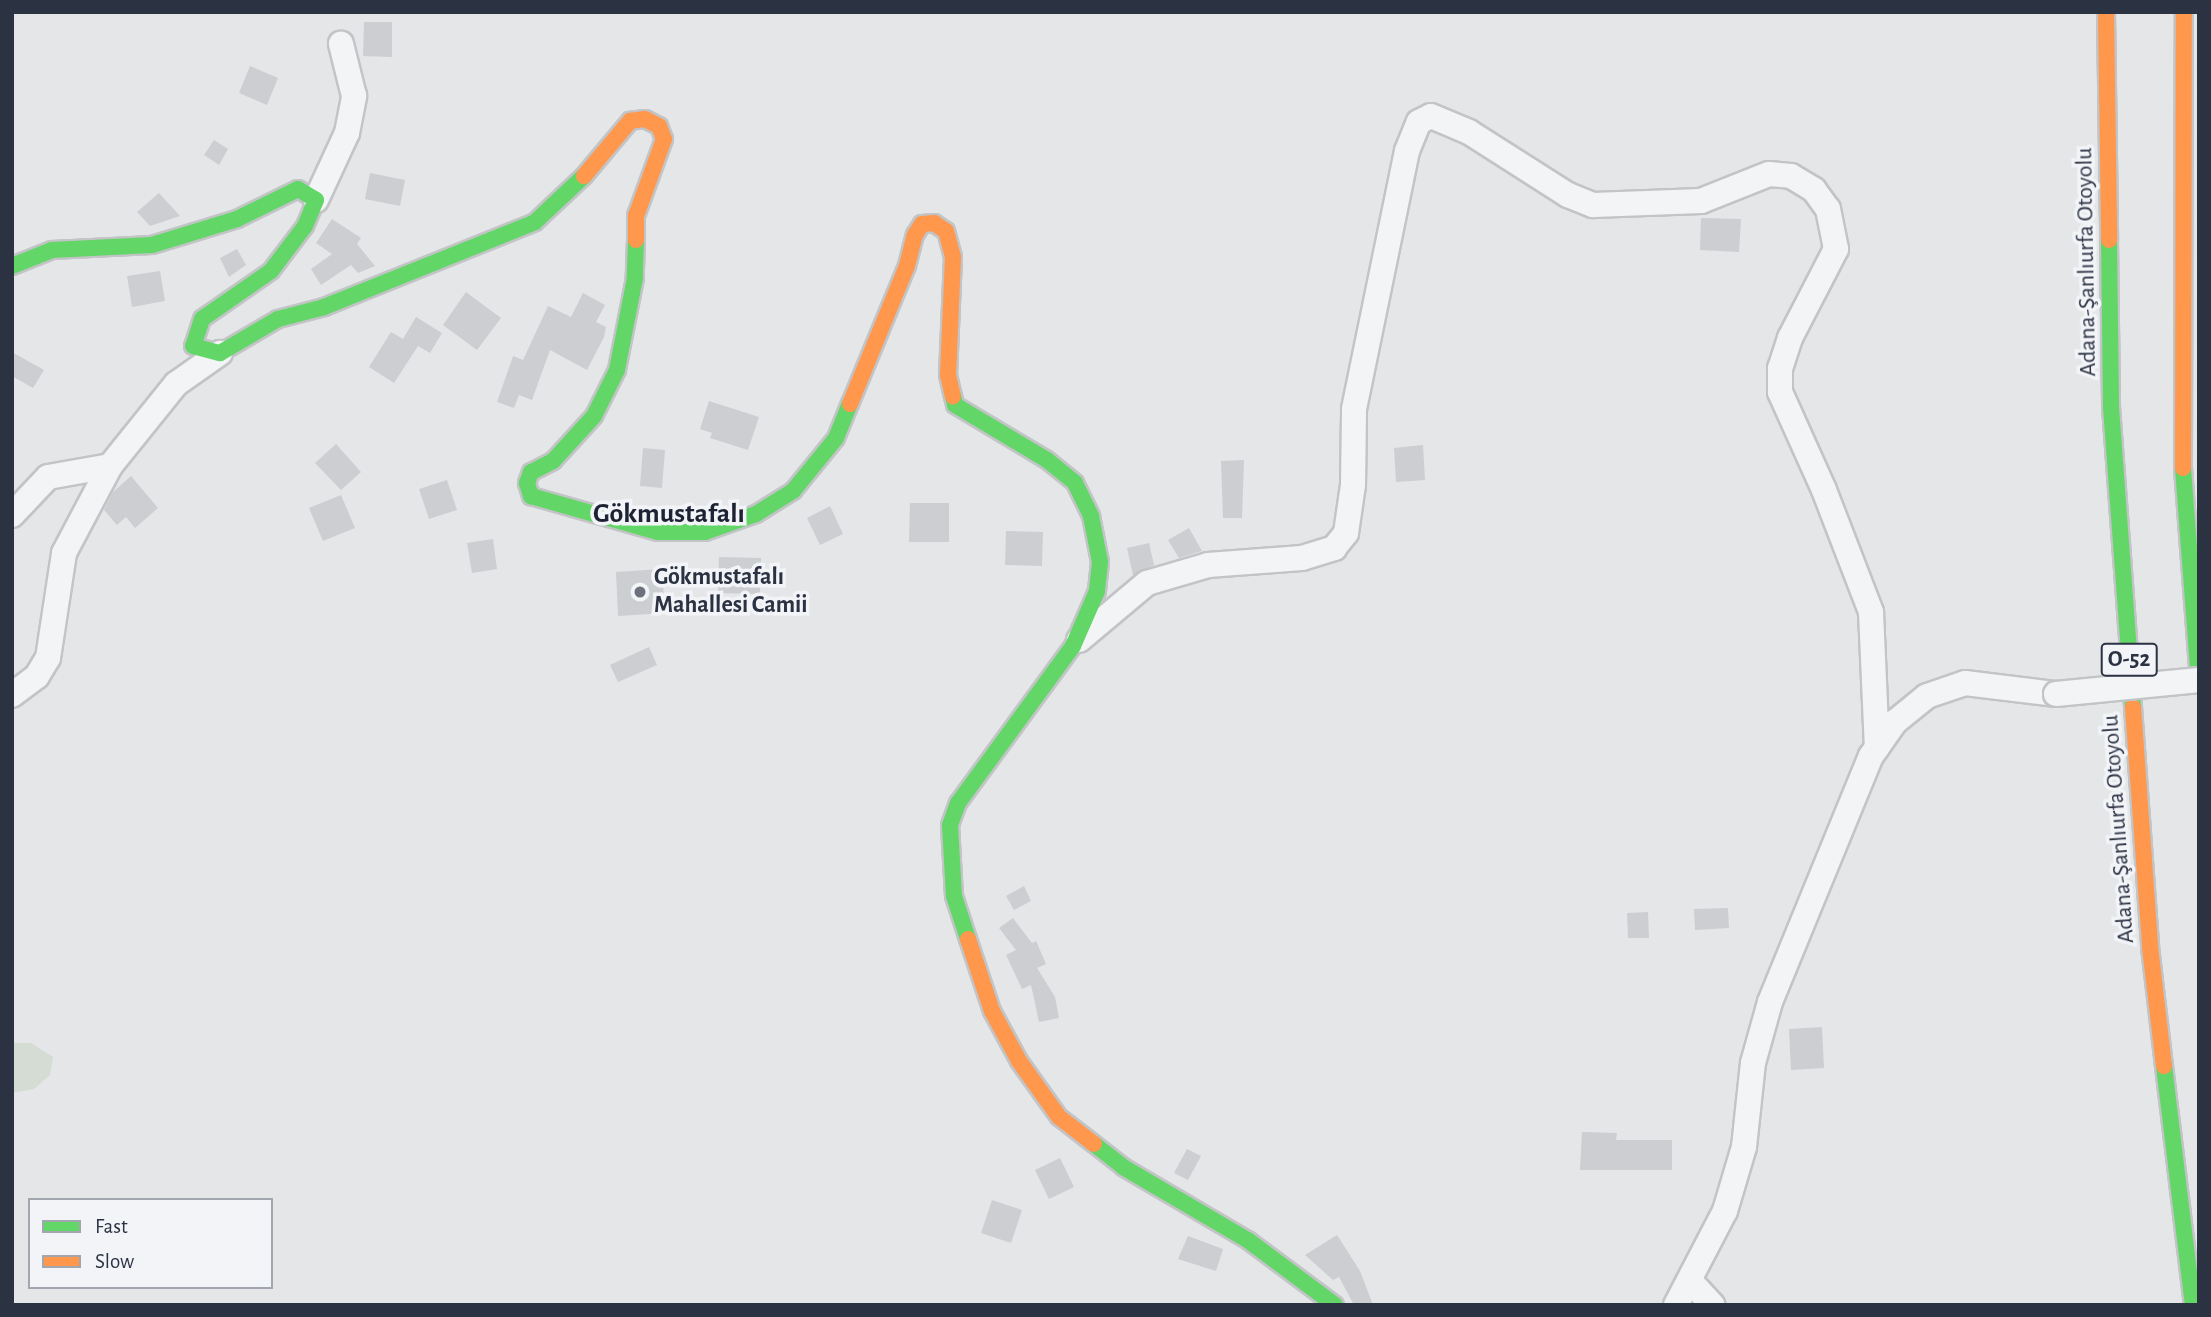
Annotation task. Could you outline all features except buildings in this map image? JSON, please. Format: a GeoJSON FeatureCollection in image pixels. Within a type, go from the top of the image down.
{"type":"FeatureCollection","features":[{"type":"Feature","properties":{"kind":"main road","name":"Adana-Şanlıurfa Otoyolu"},"geometry":{"type":"LineString","coordinates":[[2106,12],[2112,421],[2150,947],[2193,1305]]}},
{"type":"Feature","properties":{"kind":"main road"},"geometry":{"type":"LineString","coordinates":[[2184,12],[2181,441],[2199,680]]}},
{"type":"Feature","properties":{"kind":"main road"},"geometry":{"type":"LineString","coordinates":[[12,266],[52,250],[152,245],[237,219],[298,189],[316,200],[305,226],[271,271],[202,318],[193,346],[220,353],[278,319],[324,307],[535,222],[596,164],[617,133],[630,121],[645,120],[659,126],[664,139],[636,216],[635,278],[617,370],[594,416],[553,461],[531,472],[527,483],[530,496],[658,532],[705,532],[756,514],[793,491],[836,438],[907,265],[915,234],[922,224],[934,223],[946,231],[953,257],[948,374],[955,405],[1047,460],[1075,483],[1091,516],[1100,562],[1097,591],[1073,646],[958,803],[950,825],[954,897],[992,1011],[1019,1061],[1059,1117],[1123,1167],[1249,1241],[1335,1305]]}},
{"type":"Feature","properties":{"kind":"street"},"geometry":{"type":"LineString","coordinates":[[316,200],[347,133],[354,96],[341,44]]}},
{"type":"Feature","properties":{"kind":"street"},"geometry":{"type":"LineString","coordinates":[[1073,646],[1147,583],[1208,565],[1302,558],[1334,548],[1346,533],[1353,485],[1354,409],[1408,151],[1419,122],[1432,116],[1469,132],[1567,195],[1593,205],[1701,201],[1769,174],[1791,176],[1814,190],[1828,209],[1836,249],[1790,338],[1780,368],[1780,392],[1824,490],[1871,612],[1877,748]]}},
{"type":"Feature","properties":{"kind":"street"},"geometry":{"type":"LineString","coordinates":[[12,695],[37,676],[48,659],[64,553],[110,466],[176,384],[220,353]]}},
{"type":"Feature","properties":{"kind":"street"},"geometry":{"type":"LineString","coordinates":[[12,515],[48,477],[110,466]]}},
{"type":"Feature","properties":{"kind":"street"},"geometry":{"type":"LineString","coordinates":[[1676,1305],[1725,1211],[1744,1147],[1753,1063],[1770,1002],[1877,748],[1895,722],[1927,696],[1965,683],[2056,694],[2199,680]]}},
{"type":"Feature","properties":{"kind":"street"},"geometry":{"type":"LineString","coordinates":[[1690,1281],[1712,1305]]}},
{"type":"Feature","properties":{"kind":"shaded area"},"geometry":{"type":"Polygon","coordinates":[[[12,1043],[31,1043],[53,1057],[50,1075],[34,1089],[12,1093],[12,1043]]]}},
{"type":"Feature","properties":{"kind":"traffic: fast"},"geometry":{"type":"LineString","coordinates":[[12,266],[52,250],[152,245],[237,219],[298,189],[316,200],[305,226],[271,271],[202,319],[193,346],[220,353],[278,319],[324,307],[535,222],[584,176]]}},
{"type":"Feature","properties":{"kind":"traffic: fast"},"geometry":{"type":"LineString","coordinates":[[636,240],[635,278],[617,370],[594,416],[553,461],[531,472],[527,483],[531,496],[658,532],[705,532],[756,514],[793,491],[836,438],[850,404]]}},
{"type":"Feature","properties":{"kind":"traffic: fast"},"geometry":{"type":"LineString","coordinates":[[2109,240],[2111,407],[2133,707]]}},
{"type":"Feature","properties":{"kind":"traffic: fast"},"geometry":{"type":"LineString","coordinates":[[953,396],[955,405],[1047,460],[1075,483],[1091,516],[1100,562],[1097,591],[1073,646],[958,803],[950,825],[954,896],[968,939]]}},
{"type":"Feature","properties":{"kind":"traffic: fast"},"geometry":{"type":"LineString","coordinates":[[2183,468],[2199,680]]}},
{"type":"Feature","properties":{"kind":"traffic: fast"},"geometry":{"type":"LineString","coordinates":[[2164,1066],[2193,1305]]}},
{"type":"Feature","properties":{"kind":"traffic: fast"},"geometry":{"type":"LineString","coordinates":[[1094,1144],[1123,1167],[1249,1241],[1335,1305]]}},
{"type":"Feature","properties":{"kind":"traffic: slow"},"geometry":{"type":"LineString","coordinates":[[2106,12],[2109,240]]}},
{"type":"Feature","properties":{"kind":"traffic: slow"},"geometry":{"type":"LineString","coordinates":[[2183,468],[2184,12]]}},
{"type":"Feature","properties":{"kind":"traffic: slow"},"geometry":{"type":"LineString","coordinates":[[584,176],[630,121],[645,119],[659,126],[664,139],[636,216],[636,240]]}},
{"type":"Feature","properties":{"kind":"traffic: slow"},"geometry":{"type":"LineString","coordinates":[[850,404],[907,266],[915,235],[922,224],[934,223],[946,231],[953,257],[948,375],[953,396]]}},
{"type":"Feature","properties":{"kind":"traffic: slow"},"geometry":{"type":"LineString","coordinates":[[2133,707],[2150,947],[2164,1066]]}},
{"type":"Feature","properties":{"kind":"traffic: slow"},"geometry":{"type":"LineString","coordinates":[[968,939],[992,1011],[1019,1061],[1059,1117],[1094,1144]]}},
{"type":"Feature","properties":{"kind":"place","name":"Gökmustafalı Mahallesi Camii"},"geometry":{"type":"Point","coordinates":[640,592]}},
{"type":"Feature","properties":{"kind":"district","name":"Gökmustafalı"},"geometry":{"type":"Point","coordinates":[669,514]}}]}
